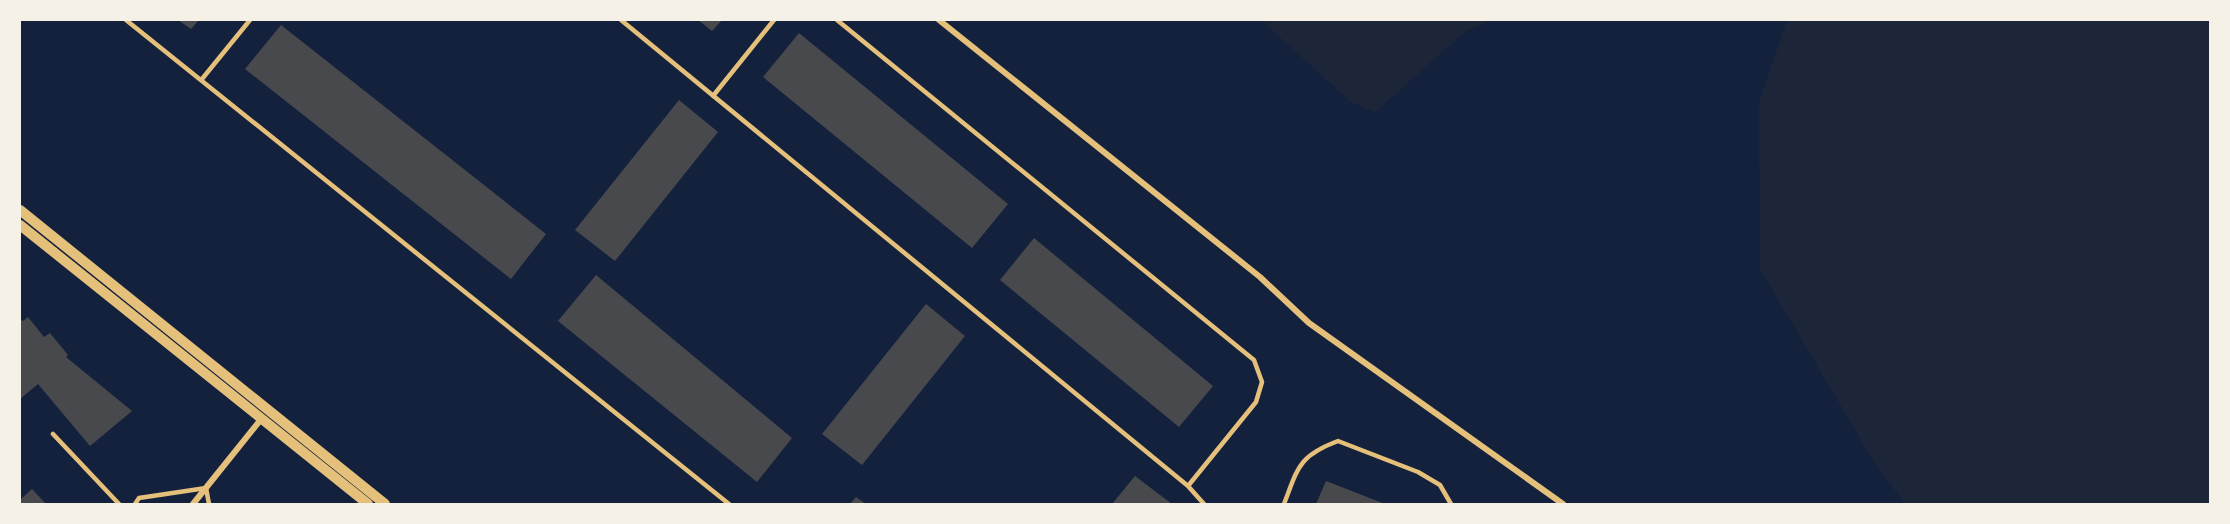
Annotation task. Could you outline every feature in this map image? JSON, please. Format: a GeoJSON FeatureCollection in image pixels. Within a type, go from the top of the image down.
{"type":"FeatureCollection","features":[{"type":"Feature","properties":{"kind":"street"},"geometry":{"type":"LineString","coordinates":[[939,20],[1260,277],[1309,323],[1563,504]]}},
{"type":"Feature","properties":{"kind":"street"},"geometry":{"type":"LineString","coordinates":[[20,210],[368,504]]}},
{"type":"Feature","properties":{"kind":"street"},"geometry":{"type":"LineString","coordinates":[[20,225],[265,415],[385,504]]}},
{"type":"Feature","properties":{"kind":"street"},"geometry":{"type":"LineString","coordinates":[[193,504],[265,415]]}},
{"type":"Feature","properties":{"kind":"lane"},"geometry":{"type":"LineString","coordinates":[[126,20],[729,504]]}},
{"type":"Feature","properties":{"kind":"lane"},"geometry":{"type":"LineString","coordinates":[[202,79],[250,20]]}},
{"type":"Feature","properties":{"kind":"lane"},"geometry":{"type":"LineString","coordinates":[[621,20],[1188,486],[1204,504]]}},
{"type":"Feature","properties":{"kind":"lane"},"geometry":{"type":"LineString","coordinates":[[713,96],[774,20]]}},
{"type":"Feature","properties":{"kind":"lane"},"geometry":{"type":"LineString","coordinates":[[837,20],[1254,360],[1262,382],[1256,402],[1188,486]]}},
{"type":"Feature","properties":{"kind":"lane"},"geometry":{"type":"LineString","coordinates":[[53,434],[119,504]]}},
{"type":"Feature","properties":{"kind":"lane"},"geometry":{"type":"LineString","coordinates":[[1284,504],[1300,462],[1317,449],[1338,441],[1418,472],[1440,485],[1451,504]]}},
{"type":"Feature","properties":{"kind":"lane"},"geometry":{"type":"LineString","coordinates":[[135,504],[140,498],[206,488],[209,504]]}},
{"type":"Feature","properties":{"kind":"shaded area"},"geometry":{"type":"Polygon","coordinates":[[[1261,20],[1493,20],[1467,30],[1375,112],[1351,102],[1261,20]]]}},
{"type":"Feature","properties":{"kind":"shaded area"},"geometry":{"type":"Polygon","coordinates":[[[1787,20],[2210,20],[2210,504],[1905,504],[1874,462],[1760,269],[1759,103],[1787,20]]]}},
{"type":"Feature","properties":{"kind":"building"},"geometry":{"type":"Polygon","coordinates":[[[178,20],[199,20],[191,29],[178,20]]]}},
{"type":"Feature","properties":{"kind":"building"},"geometry":{"type":"Polygon","coordinates":[[[698,20],[722,20],[712,31],[698,20]]]}},
{"type":"Feature","properties":{"kind":"building"},"geometry":{"type":"Polygon","coordinates":[[[281,25],[546,234],[511,279],[245,69],[281,25]]]}},
{"type":"Feature","properties":{"kind":"building"},"geometry":{"type":"Polygon","coordinates":[[[799,33],[1008,204],[972,248],[763,77],[799,33]]]}},
{"type":"Feature","properties":{"kind":"building"},"geometry":{"type":"Polygon","coordinates":[[[679,100],[718,132],[615,261],[575,230],[679,100]]]}},
{"type":"Feature","properties":{"kind":"building"},"geometry":{"type":"Polygon","coordinates":[[[1034,238],[1213,386],[1179,427],[1000,280],[1034,238]]]}},
{"type":"Feature","properties":{"kind":"building"},"geometry":{"type":"Polygon","coordinates":[[[596,275],[792,438],[757,482],[558,321],[596,275]]]}},
{"type":"Feature","properties":{"kind":"building"},"geometry":{"type":"Polygon","coordinates":[[[926,304],[965,336],[862,465],[822,434],[926,304]]]}},
{"type":"Feature","properties":{"kind":"building"},"geometry":{"type":"Polygon","coordinates":[[[28,317],[44,337],[50,333],[68,355],[66,357],[132,411],[90,446],[38,384],[20,399],[20,319],[23,321],[28,317]]]}},
{"type":"Feature","properties":{"kind":"building"},"geometry":{"type":"Polygon","coordinates":[[[1135,476],[1172,504],[1112,504],[1135,476]]]}},
{"type":"Feature","properties":{"kind":"building"},"geometry":{"type":"Polygon","coordinates":[[[1326,481],[1385,504],[1316,504],[1326,481]]]}},
{"type":"Feature","properties":{"kind":"building"},"geometry":{"type":"Polygon","coordinates":[[[32,489],[46,504],[20,504],[20,500],[32,489]]]}},
{"type":"Feature","properties":{"kind":"building"},"geometry":{"type":"Polygon","coordinates":[[[856,497],[866,504],[850,504],[856,497]]]}}]}
